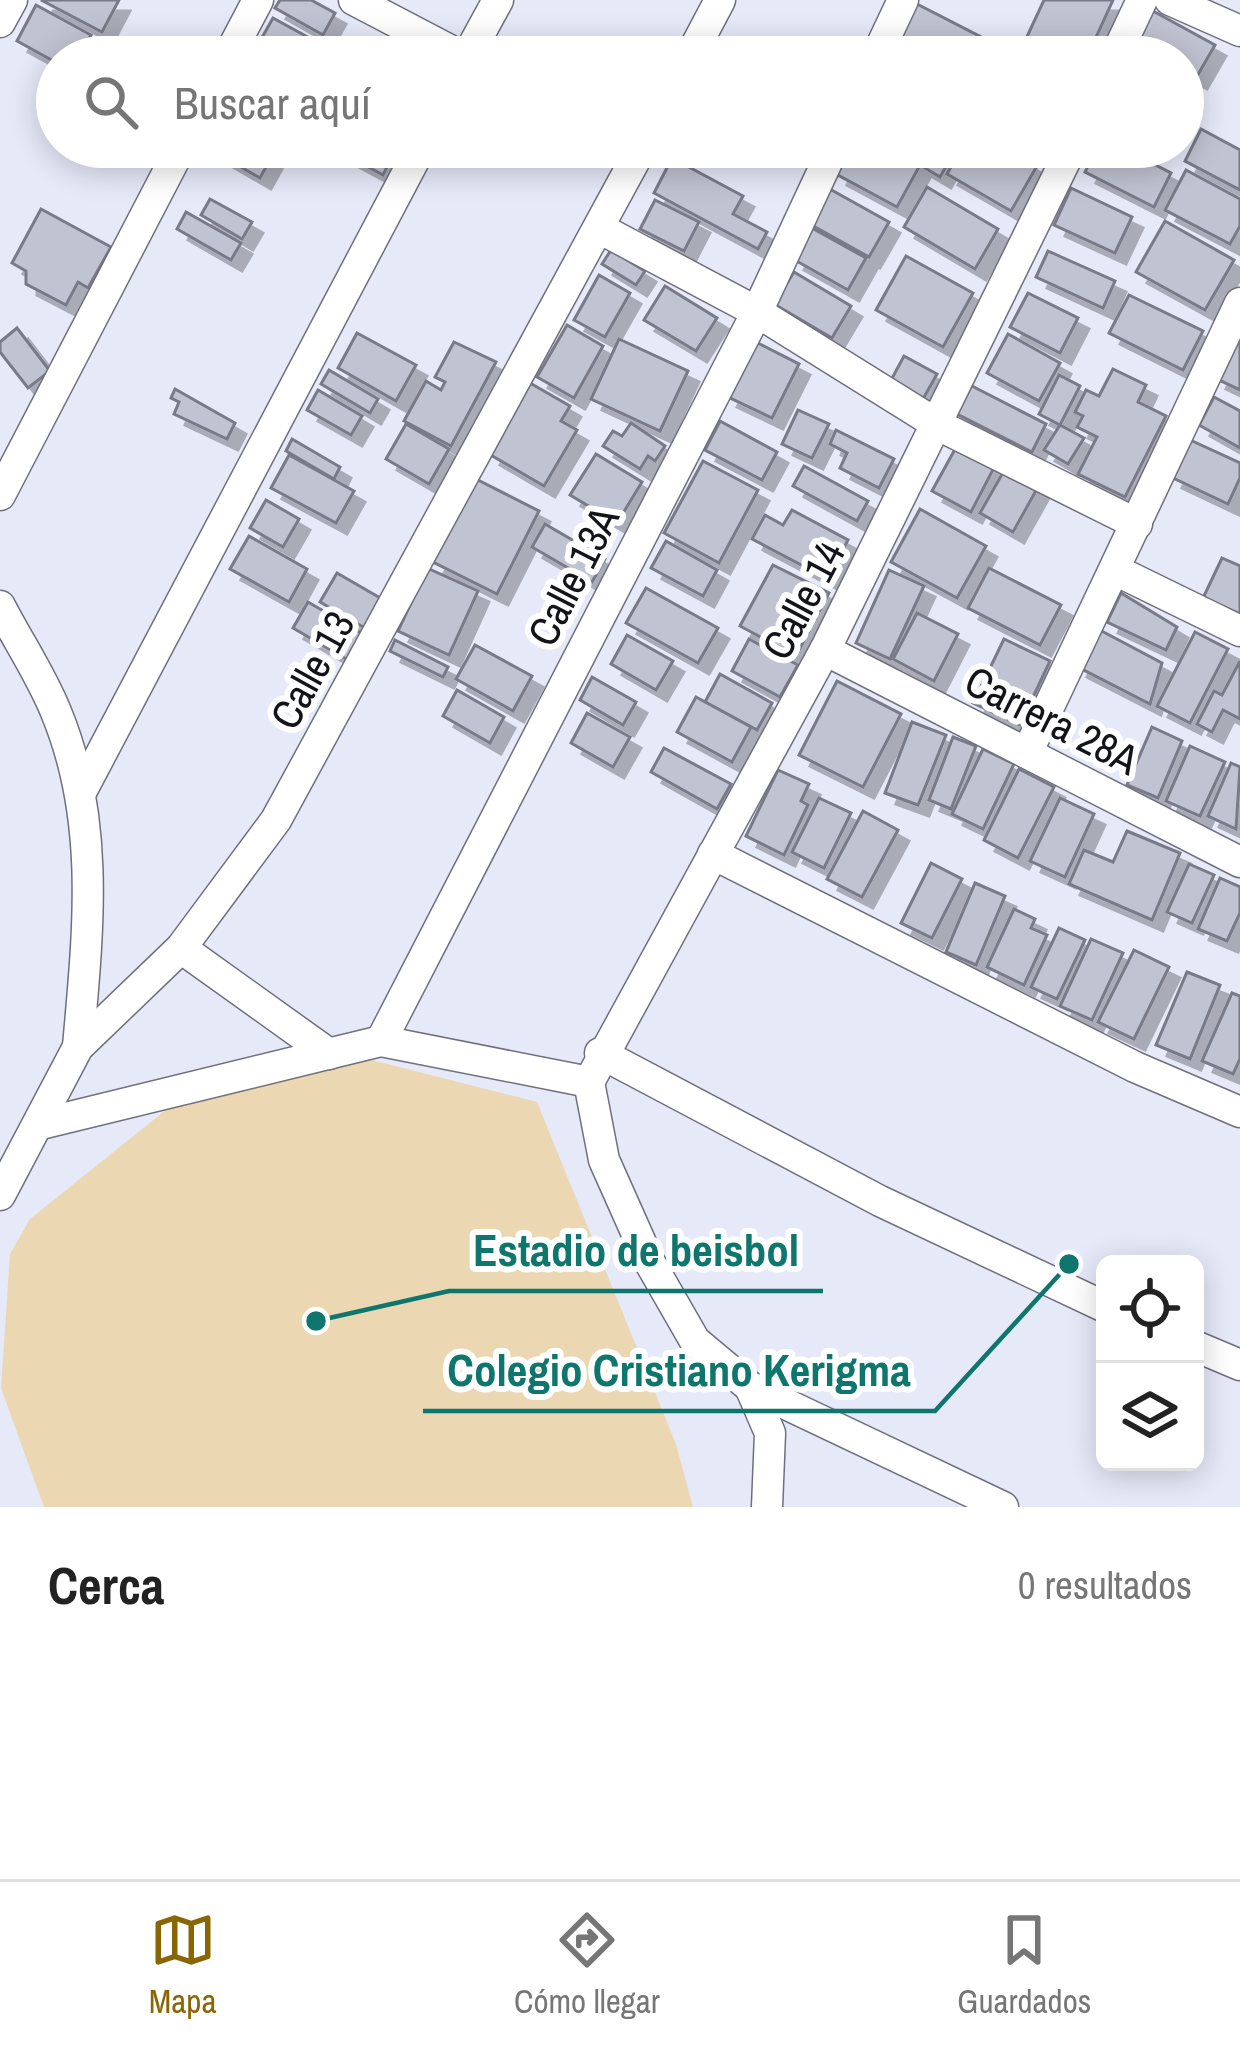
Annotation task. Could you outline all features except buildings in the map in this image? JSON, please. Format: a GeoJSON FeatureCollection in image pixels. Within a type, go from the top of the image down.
{"type":"FeatureCollection","features":[{"type":"Feature","properties":{"kind":"street"},"geometry":{"type":"LineString","coordinates":[[0,22],[12,0]]}},
{"type":"Feature","properties":{"kind":"street"},"geometry":{"type":"LineString","coordinates":[[239,36],[258,0]]}},
{"type":"Feature","properties":{"kind":"street"},"geometry":{"type":"LineString","coordinates":[[353,0],[424,36]]}},
{"type":"Feature","properties":{"kind":"street"},"geometry":{"type":"LineString","coordinates":[[477,36],[498,0]]}},
{"type":"Feature","properties":{"kind":"street"},"geometry":{"type":"LineString","coordinates":[[701,36],[720,0]]}},
{"type":"Feature","properties":{"kind":"street"},"geometry":{"type":"LineString","coordinates":[[886,36],[903,0]]}},
{"type":"Feature","properties":{"kind":"street"},"geometry":{"type":"LineString","coordinates":[[1125,36],[1142,0]]}},
{"type":"Feature","properties":{"kind":"street"},"geometry":{"type":"LineString","coordinates":[[1170,0],[1240,31]]}},
{"type":"Feature","properties":{"kind":"street"},"geometry":{"type":"LineString","coordinates":[[0,496],[171,168]]}},
{"type":"Feature","properties":{"kind":"street"},"geometry":{"type":"LineString","coordinates":[[81,792],[410,168]]}},
{"type":"Feature","properties":{"kind":"street","name":"Calle 13"},"geometry":{"type":"LineString","coordinates":[[0,1195],[78,1047],[181,948],[276,820],[631,168]]}},
{"type":"Feature","properties":{"kind":"street","name":"Calle 13A"},"geometry":{"type":"LineString","coordinates":[[382,1041],[757,312],[824,168]]}},
{"type":"Feature","properties":{"kind":"street","name":"Calle 14"},"geometry":{"type":"LineString","coordinates":[[594,1067],[825,650],[940,426],[1062,168]]}},
{"type":"Feature","properties":{"kind":"street"},"geometry":{"type":"LineString","coordinates":[[598,228],[757,312],[940,426],[1137,524]]}},
{"type":"Feature","properties":{"kind":"street"},"geometry":{"type":"LineString","coordinates":[[1027,753],[1240,303]]}},
{"type":"Feature","properties":{"kind":"street"},"geometry":{"type":"LineString","coordinates":[[1115,570],[1240,631]]}},
{"type":"Feature","properties":{"kind":"street"},"geometry":{"type":"LineString","coordinates":[[0,606],[56,711],[81,792],[91,899],[78,1047]]}},
{"type":"Feature","properties":{"kind":"street","name":"Carrera 28A"},"geometry":{"type":"LineString","coordinates":[[825,650],[1240,862]]}},
{"type":"Feature","properties":{"kind":"street"},"geometry":{"type":"LineString","coordinates":[[713,854],[1136,1066],[1240,1112]]}},
{"type":"Feature","properties":{"kind":"street"},"geometry":{"type":"LineString","coordinates":[[181,948],[329,1054]]}},
{"type":"Feature","properties":{"kind":"street"},"geometry":{"type":"LineString","coordinates":[[41,1124],[382,1041],[594,1067],[1096,1303]]}},
{"type":"Feature","properties":{"kind":"street"},"geometry":{"type":"LineString","coordinates":[[594,1067],[604,1160],[649,1261],[695,1341],[750,1387],[993,1505]]}},
{"type":"Feature","properties":{"kind":"street"},"geometry":{"type":"LineString","coordinates":[[1204,1350],[1240,1365]]}},
{"type":"Feature","properties":{"kind":"street"},"geometry":{"type":"LineString","coordinates":[[750,1387],[770,1433],[767,1507]]}},
{"type":"Feature","properties":{"kind":"shaded area"},"geometry":{"type":"Polygon","coordinates":[[[364,1058],[537,1102],[676,1444],[693,1507],[44,1507],[1,1388],[10,1254],[30,1219],[167,1109],[364,1058]]]}},
{"type":"Feature","properties":{"kind":"place","name":"Colegio Cristiano Kerigma"},"geometry":{"type":"Point","coordinates":[1069,1264]}},
{"type":"Feature","properties":{"kind":"place","name":"Estadio de beisbol"},"geometry":{"type":"Point","coordinates":[316,1321]}}]}
